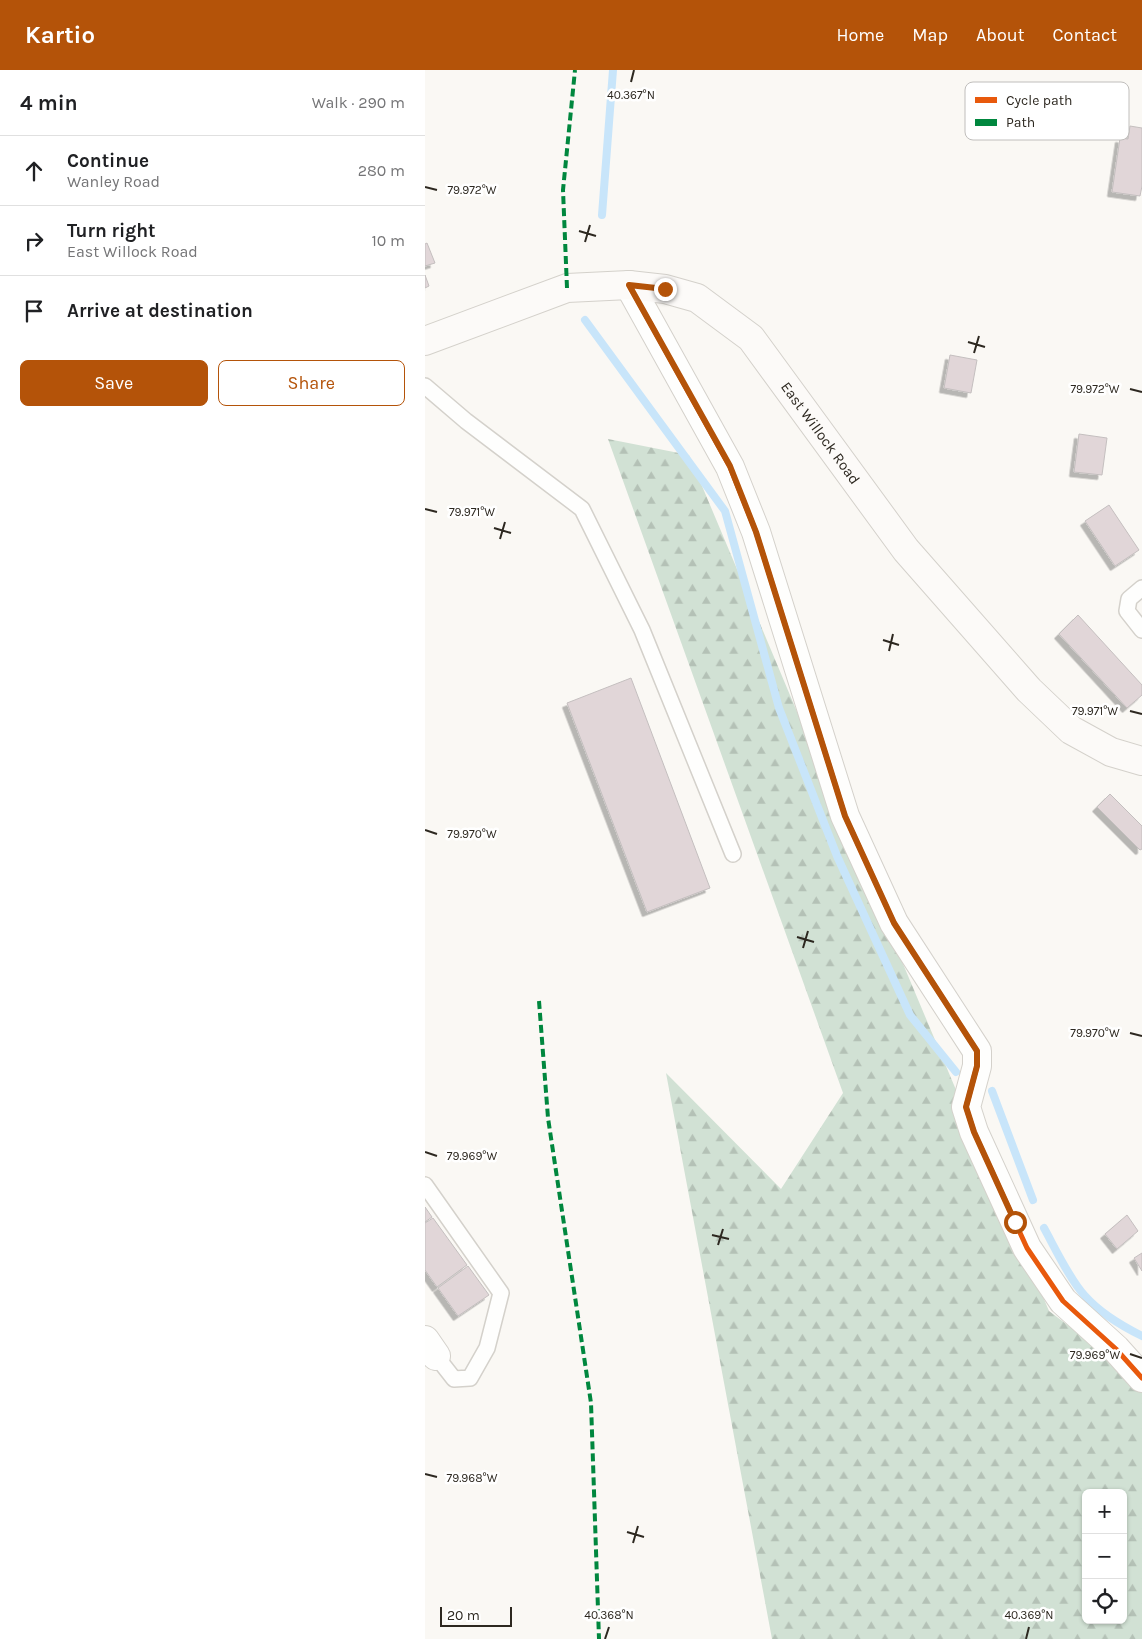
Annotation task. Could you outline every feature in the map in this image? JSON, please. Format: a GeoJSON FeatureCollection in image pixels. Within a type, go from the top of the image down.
{"type":"FeatureCollection","features":[{"type":"Feature","properties":{"kind":"street","name":"East Willock Road"},"geometry":{"type":"LineString","coordinates":[[425,341],[567,288],[629,285],[665,289],[697,298],[751,338],[906,550],[1029,690],[1071,730],[1111,752],[1142,761]]}},
{"type":"Feature","properties":{"kind":"street"},"geometry":{"type":"LineString","coordinates":[[629,285],[733,475],[756,532],[849,825],[894,923],[977,1051],[977,1066],[966,1107],[974,1132],[1027,1248],[1063,1301],[1117,1348],[1142,1378]]}},
{"type":"Feature","properties":{"kind":"lane"},"geometry":{"type":"LineString","coordinates":[[425,386],[582,509],[642,630],[733,854]]}},
{"type":"Feature","properties":{"kind":"lane"},"geometry":{"type":"LineString","coordinates":[[1142,588],[1129,599],[1127,611],[1142,630]]}},
{"type":"Feature","properties":{"kind":"lane"},"geometry":{"type":"LineString","coordinates":[[425,1185],[501,1292],[487,1348],[470,1378],[454,1379],[431,1348]]}},
{"type":"Feature","properties":{"kind":"green space"},"geometry":{"type":"Polygon","coordinates":[[[608,439],[689,455],[1049,1311],[1142,1381],[1142,1639],[772,1639],[666,1073],[781,1189],[843,1093],[608,439]]]}},
{"type":"Feature","properties":{"kind":"building"},"geometry":{"type":"Polygon","coordinates":[[[1130,126],[1142,128],[1142,186],[1140,196],[1112,192],[1120,140],[1129,140],[1130,126]]]}},
{"type":"Feature","properties":{"kind":"building"},"geometry":{"type":"Polygon","coordinates":[[[427,243],[435,263],[425,266],[425,244],[427,243]]]}},
{"type":"Feature","properties":{"kind":"building"},"geometry":{"type":"Polygon","coordinates":[[[425,275],[429,286],[425,288],[425,275]]]}},
{"type":"Feature","properties":{"kind":"building"},"geometry":{"type":"Polygon","coordinates":[[[950,355],[977,360],[971,393],[944,388],[950,355]]]}},
{"type":"Feature","properties":{"kind":"building"},"geometry":{"type":"Polygon","coordinates":[[[1079,434],[1107,438],[1102,475],[1074,472],[1079,434]]]}},
{"type":"Feature","properties":{"kind":"building"},"geometry":{"type":"Polygon","coordinates":[[[1109,505],[1139,550],[1115,566],[1085,521],[1109,505]]]}},
{"type":"Feature","properties":{"kind":"building"},"geometry":{"type":"Polygon","coordinates":[[[1078,615],[1142,685],[1142,695],[1127,708],[1059,634],[1078,615]]]}},
{"type":"Feature","properties":{"kind":"building"},"geometry":{"type":"Polygon","coordinates":[[[631,678],[710,888],[647,912],[567,703],[631,678]]]}},
{"type":"Feature","properties":{"kind":"building"},"geometry":{"type":"Polygon","coordinates":[[[1110,794],[1142,826],[1142,849],[1140,850],[1097,807],[1110,794]]]}},
{"type":"Feature","properties":{"kind":"building"},"geometry":{"type":"Polygon","coordinates":[[[425,1207],[432,1217],[425,1222],[425,1207]]]}},
{"type":"Feature","properties":{"kind":"building"},"geometry":{"type":"Polygon","coordinates":[[[1127,1215],[1138,1231],[1117,1249],[1105,1234],[1127,1215]]]}},
{"type":"Feature","properties":{"kind":"building"},"geometry":{"type":"Polygon","coordinates":[[[433,1218],[467,1265],[437,1287],[425,1270],[425,1223],[433,1218]]]}},
{"type":"Feature","properties":{"kind":"building"},"geometry":{"type":"Polygon","coordinates":[[[1142,1253],[1142,1271],[1134,1258],[1142,1253]]]}},
{"type":"Feature","properties":{"kind":"building"},"geometry":{"type":"Polygon","coordinates":[[[468,1266],[489,1295],[458,1316],[438,1288],[468,1266]]]}},
{"type":"Feature","properties":{"kind":"waterway"},"geometry":{"type":"LineString","coordinates":[[602,215],[613,70]]}},
{"type":"Feature","properties":{"kind":"waterway"},"geometry":{"type":"LineString","coordinates":[[585,320],[725,511],[779,708],[837,856],[910,1015],[956,1072]]}},
{"type":"Feature","properties":{"kind":"waterway"},"geometry":{"type":"LineString","coordinates":[[992,1091],[1033,1200]]}},
{"type":"Feature","properties":{"kind":"waterway"},"geometry":{"type":"LineString","coordinates":[[1044,1228],[1068,1273],[1085,1296],[1112,1319],[1142,1336]]}},
{"type":"Feature","properties":{"kind":"marked path"},"geometry":{"type":"LineString","coordinates":[[567,288],[563,190],[575,70]]}},
{"type":"Feature","properties":{"kind":"marked path"},"geometry":{"type":"LineString","coordinates":[[539,1001],[548,1118],[591,1403],[599,1639]]}},
{"type":"Feature","properties":{"kind":"cycle path"},"geometry":{"type":"LineString","coordinates":[[629,285],[730,467],[756,532],[845,816],[894,923],[977,1051],[977,1066],[966,1107],[974,1132],[1027,1248],[1063,1301],[1116,1349],[1142,1378]]}},
{"type":"Feature","properties":{"kind":"route"},"geometry":{"type":"LineString","coordinates":[[665,289],[629,285],[730,466],[756,532],[845,816],[894,923],[977,1051],[977,1066],[966,1107],[974,1132],[1015,1222]]}}]}
